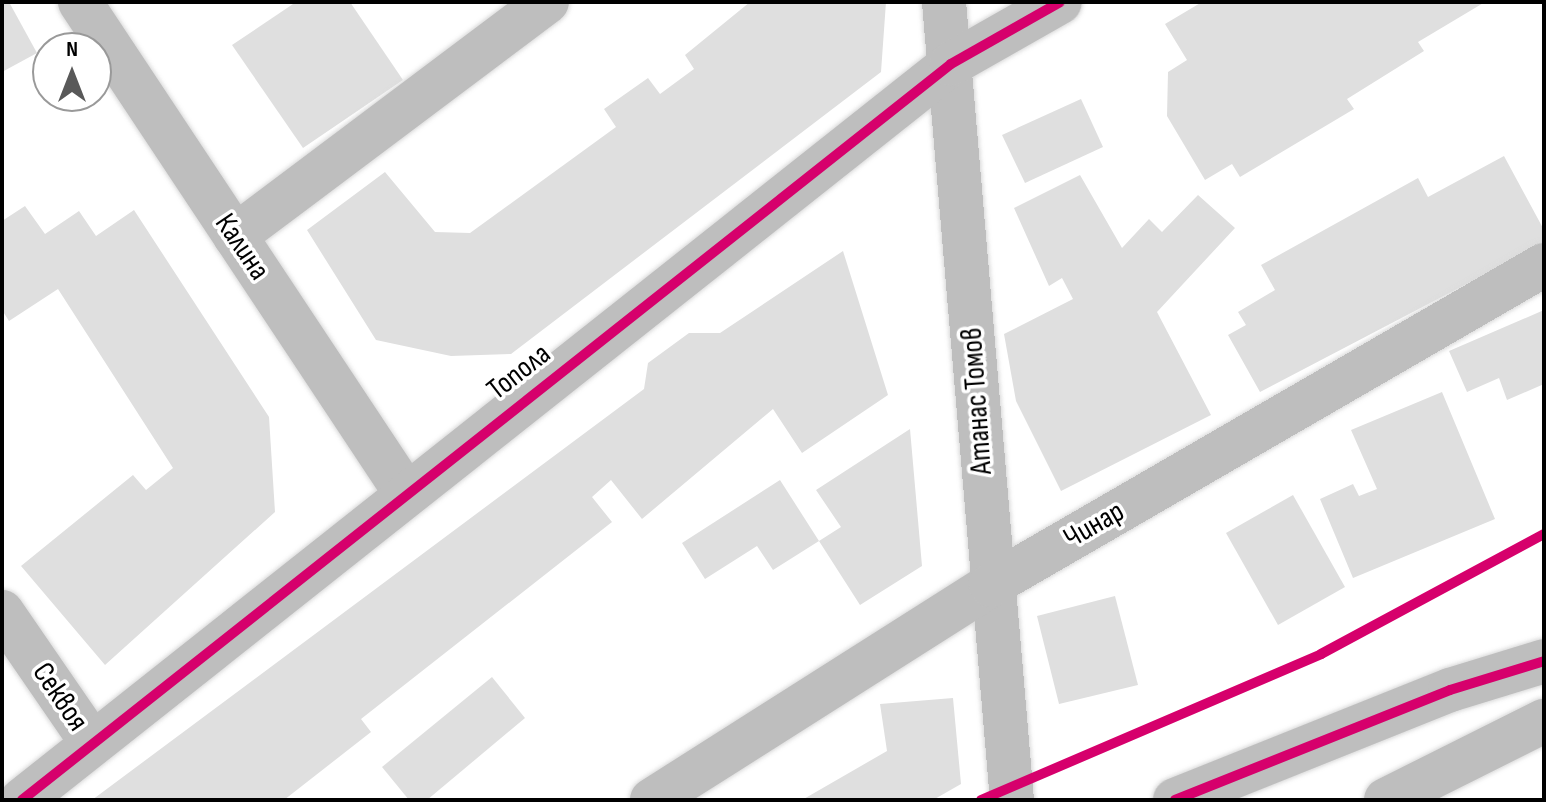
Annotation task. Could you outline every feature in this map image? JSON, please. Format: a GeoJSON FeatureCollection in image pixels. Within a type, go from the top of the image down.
{"type":"FeatureCollection","features":[{"type":"Feature","properties":{"kind":"main road","name":"Калина"},"geometry":{"type":"LineString","coordinates":[[80,2],[405,492]]}},
{"type":"Feature","properties":{"kind":"main road"},"geometry":{"type":"LineString","coordinates":[[235,236],[547,2]]}},
{"type":"Feature","properties":{"kind":"main road","name":"Атанас Томов"},"geometry":{"type":"LineString","coordinates":[[944,2],[991,585],[1012,800]]}},
{"type":"Feature","properties":{"kind":"main road","name":"Топола"},"geometry":{"type":"LineString","coordinates":[[22,800],[405,492],[951,64],[1060,2]]}},
{"type":"Feature","properties":{"kind":"main road","name":"Чинар"},"geometry":{"type":"LineString","coordinates":[[652,800],[991,585],[1544,265]]}},
{"type":"Feature","properties":{"kind":"main road","name":"Секвоя"},"geometry":{"type":"LineString","coordinates":[[2,612],[92,743]]}},
{"type":"Feature","properties":{"kind":"main road"},"geometry":{"type":"LineString","coordinates":[[1175,800],[1438,695],[1544,661]]}},
{"type":"Feature","properties":{"kind":"main road"},"geometry":{"type":"LineString","coordinates":[[1386,800],[1544,721]]}},
{"type":"Feature","properties":{"kind":"building"},"geometry":{"type":"Polygon","coordinates":[[[2,2],[9,2],[32,44],[32,56],[2,72],[2,2]]]}},
{"type":"Feature","properties":{"kind":"building"},"geometry":{"type":"Polygon","coordinates":[[[296,2],[350,2],[403,80],[303,148],[232,45],[296,2]]]}},
{"type":"Feature","properties":{"kind":"building"},"geometry":{"type":"Polygon","coordinates":[[[750,2],[886,2],[881,72],[511,354],[451,356],[376,340],[307,230],[385,172],[435,232],[470,233],[616,127],[604,109],[648,78],[660,94],[694,69],[685,55],[750,2]]]}},
{"type":"Feature","properties":{"kind":"building"},"geometry":{"type":"Polygon","coordinates":[[[1202,2],[1485,2],[1418,42],[1424,51],[1347,99],[1354,109],[1240,177],[1232,164],[1205,180],[1167,116],[1168,72],[1187,60],[1165,24],[1202,2]]]}},
{"type":"Feature","properties":{"kind":"building"},"geometry":{"type":"Polygon","coordinates":[[[1081,99],[1103,147],[1025,183],[1002,135],[1081,99]]]}},
{"type":"Feature","properties":{"kind":"building"},"geometry":{"type":"Polygon","coordinates":[[[1504,156],[1544,230],[1544,255],[1497,268],[1260,392],[1228,335],[1246,325],[1238,312],[1275,290],[1261,265],[1418,178],[1428,197],[1504,156]]]}},
{"type":"Feature","properties":{"kind":"building"},"geometry":{"type":"Polygon","coordinates":[[[1080,175],[1122,248],[1149,219],[1162,232],[1198,195],[1235,228],[1157,312],[1211,415],[1061,491],[1016,401],[1004,334],[1073,299],[1062,278],[1049,286],[1014,208],[1080,175]]]}},
{"type":"Feature","properties":{"kind":"building"},"geometry":{"type":"Polygon","coordinates":[[[25,206],[45,234],[79,211],[96,236],[134,210],[269,417],[275,512],[105,665],[21,566],[133,475],[146,490],[173,468],[58,289],[9,321],[2,310],[2,221],[25,206]]]}},
{"type":"Feature","properties":{"kind":"building"},"geometry":{"type":"Polygon","coordinates":[[[843,251],[888,395],[802,453],[773,409],[642,519],[611,480],[592,497],[612,522],[361,719],[371,732],[284,800],[92,800],[644,389],[648,363],[689,333],[720,333],[843,251]]]}},
{"type":"Feature","properties":{"kind":"building"},"geometry":{"type":"Polygon","coordinates":[[[1544,310],[1544,384],[1507,400],[1499,378],[1467,392],[1449,351],[1544,310]]]}},
{"type":"Feature","properties":{"kind":"building"},"geometry":{"type":"Polygon","coordinates":[[[1442,392],[1495,519],[1353,578],[1320,499],[1353,484],[1359,496],[1377,489],[1351,430],[1442,392]]]}},
{"type":"Feature","properties":{"kind":"building"},"geometry":{"type":"Polygon","coordinates":[[[910,429],[922,566],[860,605],[819,541],[841,527],[816,490],[910,429]]]}},
{"type":"Feature","properties":{"kind":"building"},"geometry":{"type":"Polygon","coordinates":[[[780,480],[819,541],[773,570],[757,546],[705,579],[682,543],[780,480]]]}},
{"type":"Feature","properties":{"kind":"building"},"geometry":{"type":"Polygon","coordinates":[[[1293,495],[1345,587],[1278,625],[1226,533],[1293,495]]]}},
{"type":"Feature","properties":{"kind":"building"},"geometry":{"type":"Polygon","coordinates":[[[1115,596],[1138,685],[1059,704],[1037,616],[1115,596]]]}},
{"type":"Feature","properties":{"kind":"building"},"geometry":{"type":"Polygon","coordinates":[[[492,677],[525,718],[427,800],[409,800],[382,767],[492,677]]]}},
{"type":"Feature","properties":{"kind":"building"},"geometry":{"type":"Polygon","coordinates":[[[953,698],[961,784],[933,800],[802,800],[887,751],[880,704],[953,698]]]}},
{"type":"Feature","properties":{"kind":"cycle path"},"geometry":{"type":"LineString","coordinates":[[22,800],[951,64],[1060,2]]}},
{"type":"Feature","properties":{"kind":"cycle path"},"geometry":{"type":"LineString","coordinates":[[981,800],[1321,654],[1544,534]]}},
{"type":"Feature","properties":{"kind":"cycle path"},"geometry":{"type":"LineString","coordinates":[[1175,800],[1450,690],[1544,661]]}}]}
